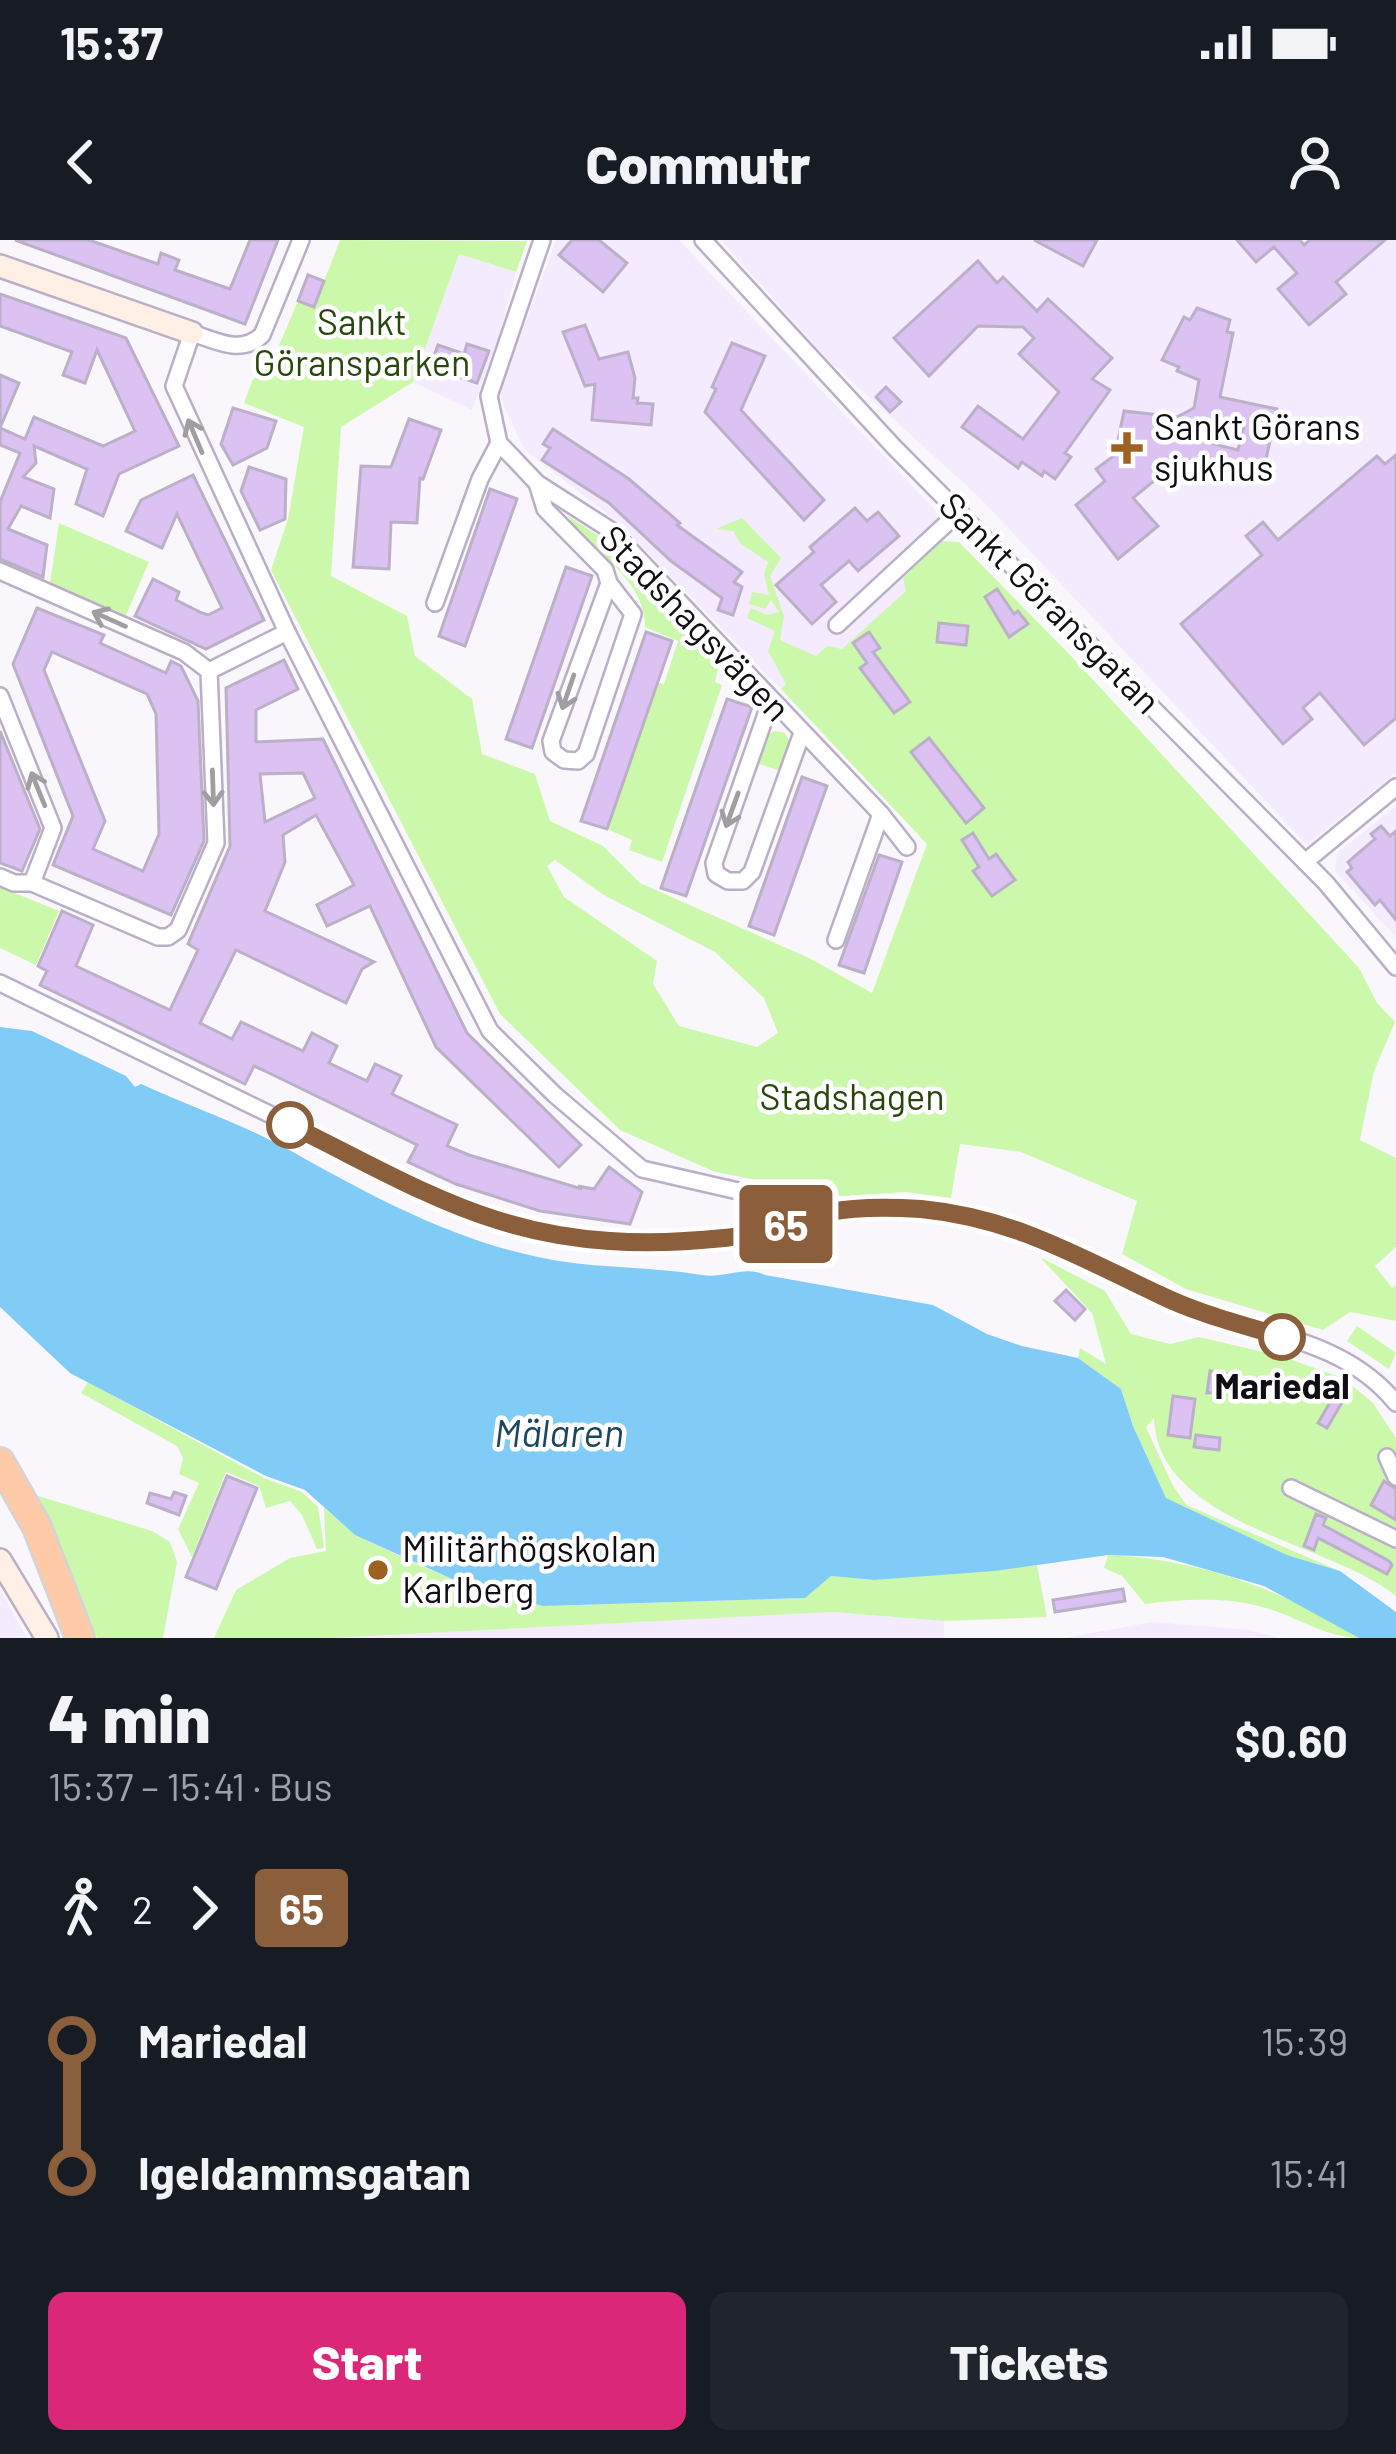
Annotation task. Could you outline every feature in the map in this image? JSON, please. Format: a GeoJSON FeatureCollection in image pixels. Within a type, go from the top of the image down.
{"type":"FeatureCollection","features":[{"type":"Feature","properties":{"kind":"highway"},"geometry":{"type":"LineString","coordinates":[[0,1462],[37,1527],[80,1638]]}},
{"type":"Feature","properties":{"kind":"highway"},"geometry":{"type":"LineString","coordinates":[[0,1493],[52,1591],[70,1638]]}},
{"type":"Feature","properties":{"kind":"main road"},"geometry":{"type":"LineString","coordinates":[[0,266],[192,332]]}},
{"type":"Feature","properties":{"kind":"main road"},"geometry":{"type":"LineString","coordinates":[[37,1527],[91,1638]]}},
{"type":"Feature","properties":{"kind":"main road"},"geometry":{"type":"LineString","coordinates":[[0,1560],[47,1638]]}},
{"type":"Feature","properties":{"kind":"main road"},"geometry":{"type":"LineString","coordinates":[[0,1580],[34,1638]]}},
{"type":"Feature","properties":{"kind":"street"},"geometry":{"type":"LineString","coordinates":[[301,240],[268,325],[250,345],[236,347],[192,332],[173,386],[286,632],[490,1030],[555,1096],[642,1169],[739,1191],[753,1198],[774,1228]]}},
{"type":"Feature","properties":{"kind":"street"},"geometry":{"type":"LineString","coordinates":[[435,603],[480,479],[499,443],[489,396],[542,240]]}},
{"type":"Feature","properties":{"kind":"street","name":"Sankt Göransgatan"},"geometry":{"type":"LineString","coordinates":[[703,240],[894,447],[1305,862],[1396,968]]}},
{"type":"Feature","properties":{"kind":"street","name":"Stadshagsvägen"},"geometry":{"type":"LineString","coordinates":[[499,443],[537,483],[612,531],[907,847]]}},
{"type":"Feature","properties":{"kind":"street"},"geometry":{"type":"LineString","coordinates":[[537,483],[545,509],[605,570],[609,583],[633,614],[586,754],[578,761],[564,760],[554,752],[551,741],[609,583]]}},
{"type":"Feature","properties":{"kind":"street"},"geometry":{"type":"LineString","coordinates":[[837,625],[960,511]]}},
{"type":"Feature","properties":{"kind":"street"},"geometry":{"type":"LineString","coordinates":[[2,577],[184,652],[209,671]]}},
{"type":"Feature","properties":{"kind":"street"},"geometry":{"type":"LineString","coordinates":[[209,671],[286,632]]}},
{"type":"Feature","properties":{"kind":"street"},"geometry":{"type":"LineString","coordinates":[[0,877],[32,884],[158,937],[178,930],[216,843],[209,671]]}},
{"type":"Feature","properties":{"kind":"street"},"geometry":{"type":"LineString","coordinates":[[0,695],[53,829],[32,884]]}},
{"type":"Feature","properties":{"kind":"street"},"geometry":{"type":"LineString","coordinates":[[771,700],[714,862],[716,874],[728,881],[742,881],[752,872],[802,733]]}},
{"type":"Feature","properties":{"kind":"street"},"geometry":{"type":"LineString","coordinates":[[1305,862],[1396,787]]}},
{"type":"Feature","properties":{"kind":"street"},"geometry":{"type":"LineString","coordinates":[[836,940],[881,814]]}},
{"type":"Feature","properties":{"kind":"street"},"geometry":{"type":"LineString","coordinates":[[0,983],[452,1203],[497,1220],[580,1240],[622,1243],[741,1237],[835,1211],[886,1208],[1009,1226],[1061,1245],[1186,1306],[1345,1358],[1379,1382],[1396,1403]]}},
{"type":"Feature","properties":{"kind":"street"},"geometry":{"type":"LineString","coordinates":[[1387,1456],[1396,1478]]}},
{"type":"Feature","properties":{"kind":"street"},"geometry":{"type":"LineString","coordinates":[[1291,1488],[1396,1539]]}},
{"type":"Feature","properties":{"kind":"shaded area"},"geometry":{"type":"Polygon","coordinates":[[[556,240],[679,240],[935,510],[941,541],[903,577],[907,591],[842,649],[826,647],[781,689],[619,523],[524,449],[502,402],[501,389],[556,240]]]}},
{"type":"Feature","properties":{"kind":"shaded area"},"geometry":{"type":"Polygon","coordinates":[[[721,240],[1396,240],[1396,773],[1307,845],[979,497],[826,358],[721,240]]]}},
{"type":"Feature","properties":{"kind":"shaded area"},"geometry":{"type":"Polygon","coordinates":[[[459,254],[516,272],[472,410],[413,382],[459,254]]]}},
{"type":"Feature","properties":{"kind":"shaded area"},"geometry":{"type":"Polygon","coordinates":[[[1396,806],[1396,937],[1335,871],[1337,853],[1396,806]]]}},
{"type":"Feature","properties":{"kind":"shaded area","name":"Militärhögskolan Karlberg"},"geometry":{"type":"Polygon","coordinates":[[[324,1508],[832,1612],[944,1621],[944,1638],[331,1638],[324,1508]]]}},
{"type":"Feature","properties":{"kind":"shaded area"},"geometry":{"type":"Polygon","coordinates":[[[0,1590],[27,1638],[0,1638],[0,1590]]]}},
{"type":"Feature","properties":{"kind":"shaded area"},"geometry":{"type":"Polygon","coordinates":[[[1152,1622],[1249,1630],[1278,1638],[1064,1638],[1152,1622]]]}},
{"type":"Feature","properties":{"kind":"green space"},"geometry":{"type":"Polygon","coordinates":[[[340,240],[527,241],[516,272],[459,254],[413,382],[341,427],[331,576],[407,616],[415,656],[472,699],[482,754],[535,774],[550,821],[603,846],[640,883],[809,958],[872,993],[927,844],[781,689],[786,684],[768,651],[775,631],[747,618],[751,608],[767,615],[779,612],[771,600],[765,609],[749,604],[752,592],[769,595],[764,574],[768,562],[741,544],[733,531],[716,529],[742,518],[781,558],[770,576],[784,616],[780,640],[816,656],[827,646],[842,649],[906,591],[903,578],[941,541],[959,542],[1071,656],[1359,968],[1377,1003],[1395,1022],[1374,1071],[1360,1140],[1396,1158],[1396,1247],[1375,1266],[1392,1288],[1396,1285],[1396,1321],[1350,1312],[1323,1330],[1186,1289],[1122,1254],[1137,1201],[1021,1152],[960,1144],[951,1198],[906,1192],[843,1196],[715,1172],[620,1130],[500,1014],[271,570],[288,519],[304,427],[244,403],[252,381],[274,357],[298,301],[314,307],[340,240]],[[555,860],[547,866],[564,897],[657,961],[653,984],[679,1026],[757,1047],[778,1033],[764,998],[715,952],[602,894],[555,860]]]}},
{"type":"Feature","properties":{"kind":"green space"},"geometry":{"type":"Polygon","coordinates":[[[567,515],[607,542],[720,659],[715,682],[722,685],[662,862],[629,850],[632,840],[607,829],[657,683],[664,684],[678,641],[645,627],[643,609],[626,578],[567,515]]]}},
{"type":"Feature","properties":{"kind":"green space"},"geometry":{"type":"Polygon","coordinates":[[[59,523],[149,562],[126,615],[50,583],[59,523]]]}},
{"type":"Feature","properties":{"kind":"green space"},"geometry":{"type":"Polygon","coordinates":[[[785,733],[790,742],[780,771],[757,763],[768,734],[785,733]]]}},
{"type":"Feature","properties":{"kind":"green space"},"geometry":{"type":"Polygon","coordinates":[[[0,887],[59,911],[36,965],[0,948],[0,887]]]}},
{"type":"Feature","properties":{"kind":"green space"},"geometry":{"type":"Polygon","coordinates":[[[1040,1257],[1105,1291],[1131,1334],[1170,1344],[1199,1337],[1281,1356],[1343,1378],[1373,1403],[1396,1438],[1396,1596],[1366,1577],[1214,1507],[1184,1483],[1163,1454],[1154,1418],[1146,1427],[1186,1505],[1340,1571],[1287,1555],[1166,1498],[1121,1389],[1078,1358],[1080,1348],[1106,1364],[1092,1313],[1040,1257]]]}},
{"type":"Feature","properties":{"kind":"green space"},"geometry":{"type":"Polygon","coordinates":[[[1357,1326],[1396,1353],[1389,1369],[1347,1341],[1357,1326]]]}},
{"type":"Feature","properties":{"kind":"green space"},"geometry":{"type":"Polygon","coordinates":[[[88,1382],[264,1478],[302,1492],[318,1507],[324,1548],[317,1549],[290,1501],[266,1508],[259,1486],[226,1472],[192,1557],[178,1529],[199,1483],[179,1474],[183,1458],[177,1446],[81,1393],[88,1382]]]}},
{"type":"Feature","properties":{"kind":"green space"},"geometry":{"type":"Polygon","coordinates":[[[32,1494],[152,1531],[170,1542],[177,1562],[163,1638],[97,1638],[32,1494]]]}},
{"type":"Feature","properties":{"kind":"green space"},"geometry":{"type":"Polygon","coordinates":[[[324,1508],[355,1535],[414,1563],[461,1583],[543,1606],[804,1598],[831,1576],[874,1580],[1037,1565],[1047,1617],[944,1621],[832,1612],[329,1638],[214,1638],[236,1590],[290,1558],[326,1551],[324,1508]]]}},
{"type":"Feature","properties":{"kind":"green space"},"geometry":{"type":"Polygon","coordinates":[[[1108,1555],[1175,1563],[1239,1580],[1300,1605],[1359,1638],[1336,1635],[1239,1602],[1145,1604],[1122,1576],[1104,1568],[1108,1555]]]}},
{"type":"Feature","properties":{"kind":"water","name":"Mälaren"},"geometry":{"type":"Polygon","coordinates":[[[0,1027],[32,1031],[126,1076],[135,1087],[141,1084],[275,1142],[411,1214],[506,1249],[599,1266],[710,1276],[757,1272],[933,1305],[987,1334],[1078,1358],[1121,1389],[1166,1498],[1287,1555],[1340,1571],[1396,1612],[1396,1638],[1359,1638],[1264,1586],[1163,1557],[1108,1555],[994,1571],[874,1580],[831,1576],[805,1598],[543,1606],[461,1583],[355,1535],[305,1490],[266,1476],[70,1373],[0,1307],[0,1027]]]}},
{"type":"Feature","properties":{"kind":"building"},"geometry":{"type":"Polygon","coordinates":[[[15,240],[89,240],[158,264],[161,253],[179,260],[175,270],[230,289],[250,240],[278,240],[245,324],[15,240]]]}},
{"type":"Feature","properties":{"kind":"building"},"geometry":{"type":"Polygon","coordinates":[[[572,240],[599,240],[627,263],[603,292],[559,255],[572,240]]]}},
{"type":"Feature","properties":{"kind":"building"},"geometry":{"type":"Polygon","coordinates":[[[1034,240],[1097,240],[1083,266],[1034,240]]]}},
{"type":"Feature","properties":{"kind":"building"},"geometry":{"type":"Polygon","coordinates":[[[1237,240],[1300,240],[1304,245],[1310,240],[1385,240],[1336,282],[1346,294],[1309,325],[1278,289],[1297,273],[1274,247],[1256,262],[1237,240]]]}},
{"type":"Feature","properties":{"kind":"building"},"geometry":{"type":"Polygon","coordinates":[[[978,261],[997,283],[1003,277],[1037,311],[1048,299],[1112,358],[1092,379],[1110,390],[1065,453],[1071,457],[1055,479],[1022,462],[1018,468],[962,427],[978,406],[1023,439],[1059,392],[1019,354],[1034,338],[1023,327],[978,326],[929,376],[894,338],[978,261]]]}},
{"type":"Feature","properties":{"kind":"building"},"geometry":{"type":"Polygon","coordinates":[[[308,275],[324,281],[314,307],[298,301],[308,275]]]}},
{"type":"Feature","properties":{"kind":"building"},"geometry":{"type":"Polygon","coordinates":[[[0,294],[126,338],[179,446],[119,474],[103,516],[76,504],[87,469],[34,446],[36,463],[23,477],[54,489],[50,518],[21,506],[8,529],[47,545],[43,577],[0,559],[0,502],[20,453],[0,445],[0,428],[25,439],[34,417],[103,446],[135,431],[97,350],[85,383],[63,375],[72,352],[0,326],[0,294]]]}},
{"type":"Feature","properties":{"kind":"building"},"geometry":{"type":"Polygon","coordinates":[[[1197,308],[1230,320],[1227,332],[1233,333],[1220,397],[1277,409],[1261,482],[1163,460],[1160,476],[1133,498],[1158,526],[1118,559],[1076,505],[1105,481],[1096,469],[1115,455],[1124,411],[1177,417],[1194,408],[1199,380],[1162,360],[1184,317],[1190,320],[1197,308]],[[1218,420],[1213,444],[1238,450],[1244,425],[1218,420]]]}},
{"type":"Feature","properties":{"kind":"building"},"geometry":{"type":"Polygon","coordinates":[[[585,325],[599,359],[628,352],[635,378],[633,398],[638,398],[637,403],[653,404],[651,425],[592,420],[595,384],[585,386],[563,332],[585,325]]]}},
{"type":"Feature","properties":{"kind":"building"},"geometry":{"type":"Polygon","coordinates":[[[732,343],[765,356],[741,410],[824,500],[804,520],[705,412],[732,343]]]}},
{"type":"Feature","properties":{"kind":"building"},"geometry":{"type":"Polygon","coordinates":[[[467,344],[489,351],[477,383],[430,367],[438,345],[464,354],[467,344]]]}},
{"type":"Feature","properties":{"kind":"building"},"geometry":{"type":"Polygon","coordinates":[[[0,375],[19,383],[0,428],[0,375]]]}},
{"type":"Feature","properties":{"kind":"building"},"geometry":{"type":"Polygon","coordinates":[[[886,387],[901,402],[890,412],[876,397],[886,387]]]}},
{"type":"Feature","properties":{"kind":"building"},"geometry":{"type":"Polygon","coordinates":[[[233,408],[276,421],[267,448],[233,465],[221,444],[233,408]]]}},
{"type":"Feature","properties":{"kind":"building"},"geometry":{"type":"Polygon","coordinates":[[[409,419],[441,430],[420,478],[417,523],[391,522],[389,569],[353,567],[361,466],[391,467],[409,419]]]}},
{"type":"Feature","properties":{"kind":"building"},"geometry":{"type":"Polygon","coordinates":[[[553,429],[629,479],[680,523],[677,525],[742,572],[734,582],[742,587],[733,615],[718,610],[722,598],[671,561],[609,503],[542,460],[550,448],[543,444],[553,429]]]}},
{"type":"Feature","properties":{"kind":"building"},"geometry":{"type":"Polygon","coordinates":[[[1396,455],[1396,718],[1364,745],[1320,693],[1303,708],[1312,719],[1283,744],[1181,624],[1262,555],[1246,536],[1263,522],[1278,540],[1377,456],[1385,464],[1396,455]]]}},
{"type":"Feature","properties":{"kind":"building"},"geometry":{"type":"Polygon","coordinates":[[[249,467],[286,479],[285,519],[260,530],[241,491],[249,467]]]}},
{"type":"Feature","properties":{"kind":"building"},"geometry":{"type":"Polygon","coordinates":[[[193,475],[264,620],[206,649],[135,616],[153,579],[179,592],[176,600],[202,613],[222,608],[177,514],[162,548],[126,531],[141,500],[193,475]]]}},
{"type":"Feature","properties":{"kind":"building"},"geometry":{"type":"Polygon","coordinates":[[[490,489],[517,499],[465,646],[439,636],[490,489]]]}},
{"type":"Feature","properties":{"kind":"building"},"geometry":{"type":"Polygon","coordinates":[[[855,508],[867,521],[878,512],[899,536],[858,571],[849,561],[821,585],[836,602],[812,624],[776,585],[855,508]]]}},
{"type":"Feature","properties":{"kind":"building"},"geometry":{"type":"Polygon","coordinates":[[[566,567],[592,576],[532,748],[506,739],[566,567]]]}},
{"type":"Feature","properties":{"kind":"building"},"geometry":{"type":"Polygon","coordinates":[[[997,589],[1014,614],[1018,611],[1028,624],[1009,637],[985,597],[997,589]]]}},
{"type":"Feature","properties":{"kind":"building"},"geometry":{"type":"Polygon","coordinates":[[[37,608],[104,635],[100,643],[166,673],[171,661],[181,666],[198,701],[204,841],[171,915],[53,865],[73,816],[13,664],[37,608]],[[52,652],[44,670],[105,821],[93,849],[143,871],[159,834],[156,714],[147,694],[52,652]]]}},
{"type":"Feature","properties":{"kind":"building"},"geometry":{"type":"Polygon","coordinates":[[[939,623],[968,626],[966,645],[937,642],[939,623]]]}},
{"type":"Feature","properties":{"kind":"building"},"geometry":{"type":"Polygon","coordinates":[[[646,632],[672,641],[607,829],[581,821],[646,632]]]}},
{"type":"Feature","properties":{"kind":"building"},"geometry":{"type":"Polygon","coordinates":[[[869,632],[880,648],[873,652],[910,702],[894,713],[860,668],[867,663],[853,643],[869,632]]]}},
{"type":"Feature","properties":{"kind":"building"},"geometry":{"type":"Polygon","coordinates":[[[284,660],[298,689],[256,710],[256,742],[323,739],[467,1033],[581,1145],[559,1167],[436,1047],[370,906],[327,926],[317,905],[354,885],[316,815],[283,835],[285,862],[265,911],[374,962],[362,969],[346,1003],[236,950],[200,1023],[232,1039],[241,1022],[303,1051],[312,1033],[337,1046],[329,1063],[367,1081],[375,1064],[401,1076],[392,1094],[457,1125],[447,1146],[469,1155],[582,1189],[578,1186],[594,1189],[609,1167],[642,1192],[630,1224],[540,1211],[456,1184],[408,1162],[417,1145],[269,1073],[254,1066],[245,1084],[40,985],[47,971],[38,966],[62,911],[93,925],[76,966],[170,1010],[198,950],[188,944],[230,846],[226,688],[284,660]],[[303,773],[260,774],[265,822],[315,798],[303,773]]]}},
{"type":"Feature","properties":{"kind":"building"},"geometry":{"type":"Polygon","coordinates":[[[727,699],[752,707],[686,896],[661,888],[727,699]]]}},
{"type":"Feature","properties":{"kind":"building"},"geometry":{"type":"Polygon","coordinates":[[[0,731],[40,829],[22,871],[0,863],[0,731]]]}},
{"type":"Feature","properties":{"kind":"building"},"geometry":{"type":"Polygon","coordinates":[[[929,738],[984,808],[966,823],[911,752],[929,738]]]}},
{"type":"Feature","properties":{"kind":"building"},"geometry":{"type":"Polygon","coordinates":[[[802,777],[827,786],[774,935],[749,926],[802,777]]]}},
{"type":"Feature","properties":{"kind":"building"},"geometry":{"type":"Polygon","coordinates":[[[1381,826],[1390,836],[1396,831],[1396,920],[1380,900],[1375,905],[1347,872],[1352,868],[1348,862],[1375,839],[1371,834],[1381,826]]]}},
{"type":"Feature","properties":{"kind":"building"},"geometry":{"type":"Polygon","coordinates":[[[973,833],[989,859],[996,854],[1015,880],[992,896],[973,871],[979,867],[962,840],[973,833]]]}},
{"type":"Feature","properties":{"kind":"building"},"geometry":{"type":"Polygon","coordinates":[[[879,855],[902,862],[864,973],[839,965],[879,855]]]}},
{"type":"Feature","properties":{"kind":"building"},"geometry":{"type":"Polygon","coordinates":[[[1066,1290],[1085,1309],[1075,1320],[1055,1301],[1066,1290]]]}},
{"type":"Feature","properties":{"kind":"building"},"geometry":{"type":"Polygon","coordinates":[[[1210,1371],[1232,1375],[1230,1392],[1207,1393],[1210,1371]]]}},
{"type":"Feature","properties":{"kind":"building"},"geometry":{"type":"Polygon","coordinates":[[[1335,1394],[1344,1399],[1327,1428],[1318,1423],[1335,1394]]]}},
{"type":"Feature","properties":{"kind":"building","name":"Mariedal"},"geometry":{"type":"Polygon","coordinates":[[[1173,1396],[1195,1399],[1190,1438],[1168,1435],[1173,1396]]]}},
{"type":"Feature","properties":{"kind":"building"},"geometry":{"type":"Polygon","coordinates":[[[1196,1435],[1220,1438],[1219,1450],[1194,1447],[1196,1435]]]}},
{"type":"Feature","properties":{"kind":"building"},"geometry":{"type":"Polygon","coordinates":[[[227,1476],[257,1488],[216,1589],[186,1577],[227,1476]]]}},
{"type":"Feature","properties":{"kind":"building"},"geometry":{"type":"Polygon","coordinates":[[[1384,1481],[1396,1489],[1396,1520],[1371,1505],[1384,1481]]]}},
{"type":"Feature","properties":{"kind":"building"},"geometry":{"type":"Polygon","coordinates":[[[174,1492],[186,1496],[179,1515],[147,1503],[150,1493],[171,1499],[174,1492]]]}},
{"type":"Feature","properties":{"kind":"building"},"geometry":{"type":"Polygon","coordinates":[[[1316,1514],[1326,1518],[1323,1525],[1389,1561],[1387,1574],[1318,1538],[1314,1550],[1304,1546],[1316,1514]]]}},
{"type":"Feature","properties":{"kind":"building"},"geometry":{"type":"Polygon","coordinates":[[[1123,1589],[1125,1601],[1055,1612],[1053,1600],[1123,1589]]]}},
{"type":"Feature","properties":{"kind":"bus line","name":"65"},"geometry":{"type":"LineString","coordinates":[[290,1125],[452,1203],[497,1220],[580,1240],[622,1243],[741,1237],[859,1208],[924,1210],[980,1219],[1061,1245],[1186,1306],[1282,1337]]}},
{"type":"Feature","properties":{"kind":"place","name":"Sankt Görans sjukhus"},"geometry":{"type":"Point","coordinates":[1127,448]}},
{"type":"Feature","properties":{"kind":"place","name":"Mariedal"},"geometry":{"type":"Point","coordinates":[1282,1337]}},
{"type":"Feature","properties":{"kind":"place","name":"Militärhögskolan Karlberg"},"geometry":{"type":"Point","coordinates":[378,1570]}},
{"type":"Feature","properties":{"kind":"park label","name":"Sankt Göransparken"},"geometry":{"type":"Point","coordinates":[362,342]}},
{"type":"Feature","properties":{"kind":"park label","name":"Stadshagen"},"geometry":{"type":"Point","coordinates":[852,1097]}}]}
